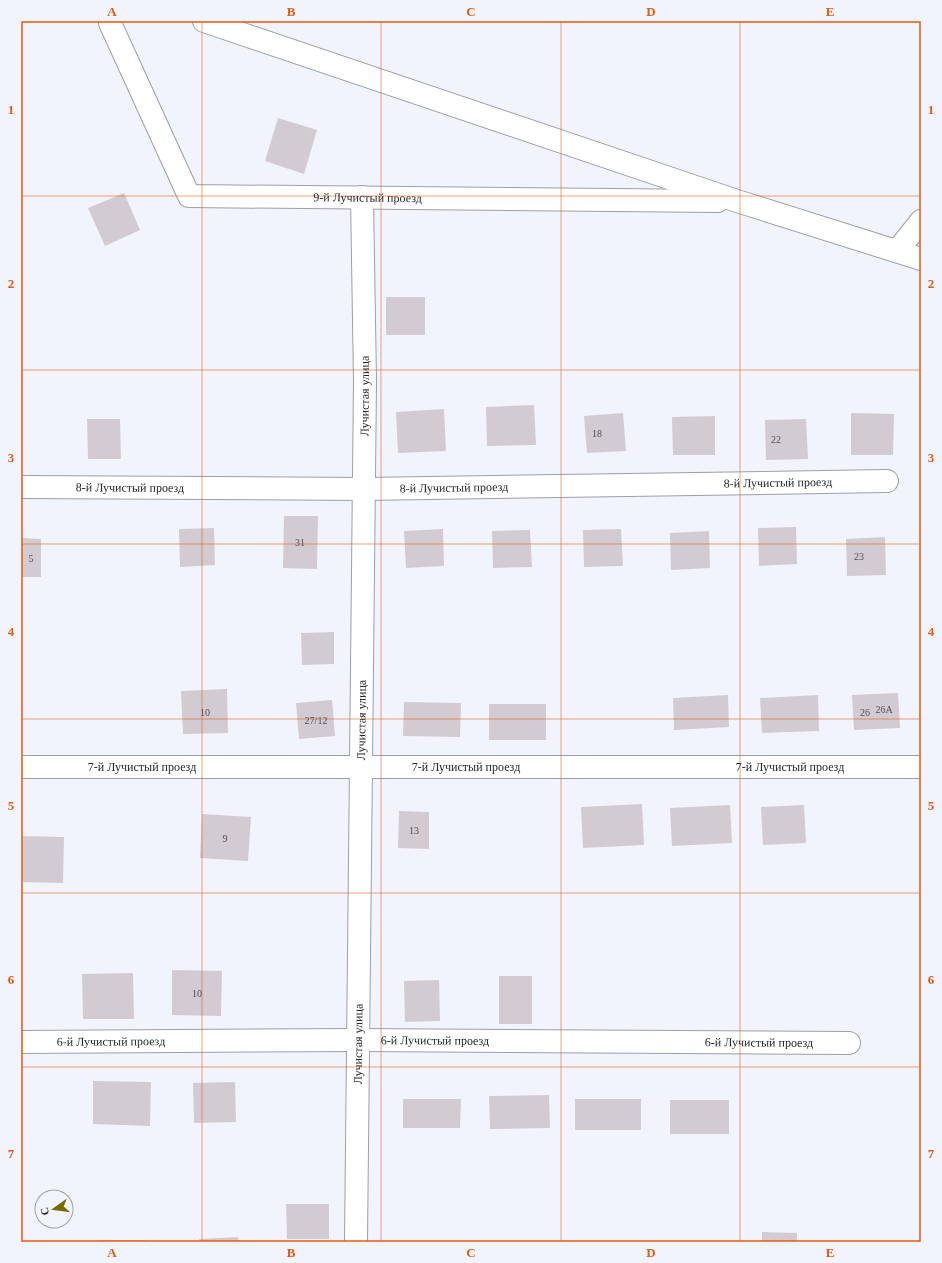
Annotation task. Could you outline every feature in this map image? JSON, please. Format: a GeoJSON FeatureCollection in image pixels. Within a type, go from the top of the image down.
{"type":"FeatureCollection","features":[{"type":"Feature","properties":{"kind":"street","name":"9-й Лучистый проезд"},"geometry":{"type":"LineString","coordinates":[[111,21],[110,23],[189,196],[737,201]]}},
{"type":"Feature","properties":{"kind":"street"},"geometry":{"type":"LineString","coordinates":[[204,21],[737,201],[898,250],[921,259]]}},
{"type":"Feature","properties":{"kind":"street","name":"Лучистая улица"},"geometry":{"type":"LineString","coordinates":[[356,1242],[365,381],[362,197]]}},
{"type":"Feature","properties":{"kind":"street"},"geometry":{"type":"LineString","coordinates":[[898,250],[921,221]]}},
{"type":"Feature","properties":{"kind":"street","name":"8-й Лучистый проезд"},"geometry":{"type":"LineString","coordinates":[[21,487],[364,489],[887,481]]}},
{"type":"Feature","properties":{"kind":"street","name":"7-й Лучистый проезд"},"geometry":{"type":"LineString","coordinates":[[21,767],[916,767]]}},
{"type":"Feature","properties":{"kind":"street","name":"6-й Лучистый проезд"},"geometry":{"type":"LineString","coordinates":[[21,1042],[358,1040],[849,1043]]}},
{"type":"Feature","properties":{"kind":"building"},"geometry":{"type":"Polygon","coordinates":[[[278,118],[317,130],[304,174],[265,161],[278,118]]]}},
{"type":"Feature","properties":{"kind":"building"},"geometry":{"type":"Polygon","coordinates":[[[124,193],[140,230],[105,246],[88,208],[124,193]]]}},
{"type":"Feature","properties":{"kind":"building"},"geometry":{"type":"Polygon","coordinates":[[[386,297],[425,297],[425,335],[386,335],[386,297]]]}},
{"type":"Feature","properties":{"kind":"building"},"geometry":{"type":"Polygon","coordinates":[[[534,405],[536,445],[487,446],[486,407],[534,405]]]}},
{"type":"Feature","properties":{"kind":"building"},"geometry":{"type":"Polygon","coordinates":[[[444,409],[446,451],[398,453],[396,412],[444,409]]]}},
{"type":"Feature","properties":{"kind":"building"},"geometry":{"type":"Polygon","coordinates":[[[623,413],[626,451],[587,453],[584,416],[623,413]]]}},
{"type":"Feature","properties":{"kind":"building"},"geometry":{"type":"Polygon","coordinates":[[[851,413],[894,414],[893,455],[851,455],[851,413]]]}},
{"type":"Feature","properties":{"kind":"building"},"geometry":{"type":"Polygon","coordinates":[[[715,416],[715,455],[673,455],[672,417],[715,416]]]}},
{"type":"Feature","properties":{"kind":"building"},"geometry":{"type":"Polygon","coordinates":[[[87,419],[120,419],[121,459],[88,459],[87,419]]]}},
{"type":"Feature","properties":{"kind":"building"},"geometry":{"type":"Polygon","coordinates":[[[806,419],[808,459],[766,460],[765,420],[806,419]]]}},
{"type":"Feature","properties":{"kind":"building"},"geometry":{"type":"Polygon","coordinates":[[[284,516],[318,516],[317,569],[283,568],[284,516]]]}},
{"type":"Feature","properties":{"kind":"building"},"geometry":{"type":"Polygon","coordinates":[[[796,527],[797,564],[759,566],[758,528],[796,527]]]}},
{"type":"Feature","properties":{"kind":"building"},"geometry":{"type":"Polygon","coordinates":[[[214,528],[215,565],[180,567],[179,529],[214,528]]]}},
{"type":"Feature","properties":{"kind":"building"},"geometry":{"type":"Polygon","coordinates":[[[443,529],[444,566],[406,568],[404,531],[443,529]]]}},
{"type":"Feature","properties":{"kind":"building"},"geometry":{"type":"Polygon","coordinates":[[[621,529],[623,566],[584,567],[583,530],[621,529]]]}},
{"type":"Feature","properties":{"kind":"building"},"geometry":{"type":"Polygon","coordinates":[[[530,530],[532,567],[493,568],[492,531],[530,530]]]}},
{"type":"Feature","properties":{"kind":"building"},"geometry":{"type":"Polygon","coordinates":[[[709,531],[710,568],[671,570],[670,533],[709,531]]]}},
{"type":"Feature","properties":{"kind":"building"},"geometry":{"type":"Polygon","coordinates":[[[885,537],[886,575],[847,576],[846,539],[885,537]]]}},
{"type":"Feature","properties":{"kind":"building"},"geometry":{"type":"Polygon","coordinates":[[[21,538],[41,539],[41,577],[21,577],[21,538]]]}},
{"type":"Feature","properties":{"kind":"building"},"geometry":{"type":"Polygon","coordinates":[[[334,632],[334,664],[302,665],[301,633],[334,632]]]}},
{"type":"Feature","properties":{"kind":"building"},"geometry":{"type":"Polygon","coordinates":[[[227,689],[228,733],[183,734],[181,691],[227,689]]]}},
{"type":"Feature","properties":{"kind":"building"},"geometry":{"type":"Polygon","coordinates":[[[898,693],[900,728],[854,730],[852,695],[898,693]]]}},
{"type":"Feature","properties":{"kind":"building"},"geometry":{"type":"Polygon","coordinates":[[[728,695],[729,727],[674,730],[673,698],[728,695]]]}},
{"type":"Feature","properties":{"kind":"building"},"geometry":{"type":"Polygon","coordinates":[[[818,695],[819,731],[762,733],[760,698],[818,695]]]}},
{"type":"Feature","properties":{"kind":"building"},"geometry":{"type":"Polygon","coordinates":[[[332,700],[335,736],[299,739],[296,703],[332,700]]]}},
{"type":"Feature","properties":{"kind":"building"},"geometry":{"type":"Polygon","coordinates":[[[404,702],[461,703],[460,737],[403,736],[404,702]]]}},
{"type":"Feature","properties":{"kind":"building"},"geometry":{"type":"Polygon","coordinates":[[[489,704],[546,704],[546,740],[489,740],[489,704]]]}},
{"type":"Feature","properties":{"kind":"building"},"geometry":{"type":"Polygon","coordinates":[[[642,804],[644,845],[583,848],[581,807],[642,804]]]}},
{"type":"Feature","properties":{"kind":"building"},"geometry":{"type":"Polygon","coordinates":[[[730,805],[732,843],[672,846],[670,808],[730,805]]]}},
{"type":"Feature","properties":{"kind":"building"},"geometry":{"type":"Polygon","coordinates":[[[804,805],[806,843],[763,845],[761,807],[804,805]]]}},
{"type":"Feature","properties":{"kind":"building"},"geometry":{"type":"Polygon","coordinates":[[[399,811],[429,812],[429,849],[398,848],[399,811]]]}},
{"type":"Feature","properties":{"kind":"building"},"geometry":{"type":"Polygon","coordinates":[[[202,814],[251,817],[248,861],[200,858],[202,814]]]}},
{"type":"Feature","properties":{"kind":"building"},"geometry":{"type":"Polygon","coordinates":[[[21,836],[64,837],[63,883],[21,882],[21,836]]]}},
{"type":"Feature","properties":{"kind":"building"},"geometry":{"type":"Polygon","coordinates":[[[172,970],[222,971],[221,1016],[172,1015],[172,970]]]}},
{"type":"Feature","properties":{"kind":"building"},"geometry":{"type":"Polygon","coordinates":[[[133,973],[134,1019],[83,1019],[82,974],[133,973]]]}},
{"type":"Feature","properties":{"kind":"building"},"geometry":{"type":"Polygon","coordinates":[[[499,976],[532,976],[532,1024],[499,1024],[499,976]]]}},
{"type":"Feature","properties":{"kind":"building"},"geometry":{"type":"Polygon","coordinates":[[[439,980],[440,1021],[405,1022],[404,981],[439,980]]]}},
{"type":"Feature","properties":{"kind":"building"},"geometry":{"type":"Polygon","coordinates":[[[93,1081],[151,1082],[150,1126],[93,1124],[93,1081]]]}},
{"type":"Feature","properties":{"kind":"building"},"geometry":{"type":"Polygon","coordinates":[[[235,1082],[236,1122],[194,1123],[193,1083],[235,1082]]]}},
{"type":"Feature","properties":{"kind":"building"},"geometry":{"type":"Polygon","coordinates":[[[549,1095],[550,1128],[490,1129],[489,1096],[549,1095]]]}},
{"type":"Feature","properties":{"kind":"building"},"geometry":{"type":"Polygon","coordinates":[[[403,1099],[461,1099],[460,1128],[403,1128],[403,1099]]]}},
{"type":"Feature","properties":{"kind":"building"},"geometry":{"type":"Polygon","coordinates":[[[575,1099],[641,1099],[641,1130],[575,1130],[575,1099]]]}},
{"type":"Feature","properties":{"kind":"building"},"geometry":{"type":"Polygon","coordinates":[[[670,1100],[729,1100],[729,1134],[670,1134],[670,1100]]]}},
{"type":"Feature","properties":{"kind":"building"},"geometry":{"type":"Polygon","coordinates":[[[286,1204],[329,1204],[329,1239],[287,1239],[286,1204]]]}},
{"type":"Feature","properties":{"kind":"building"},"geometry":{"type":"Polygon","coordinates":[[[762,1232],[797,1233],[797,1242],[762,1242],[762,1232]]]}},
{"type":"Feature","properties":{"kind":"building"},"geometry":{"type":"Polygon","coordinates":[[[238,1237],[239,1242],[199,1242],[199,1239],[238,1237]]]}},
{"type":"Feature","properties":{"kind":"building"},"geometry":{"type":"Polygon","coordinates":[[[98,1240],[146,1240],[146,1242],[98,1242],[98,1240]]]}}]}
